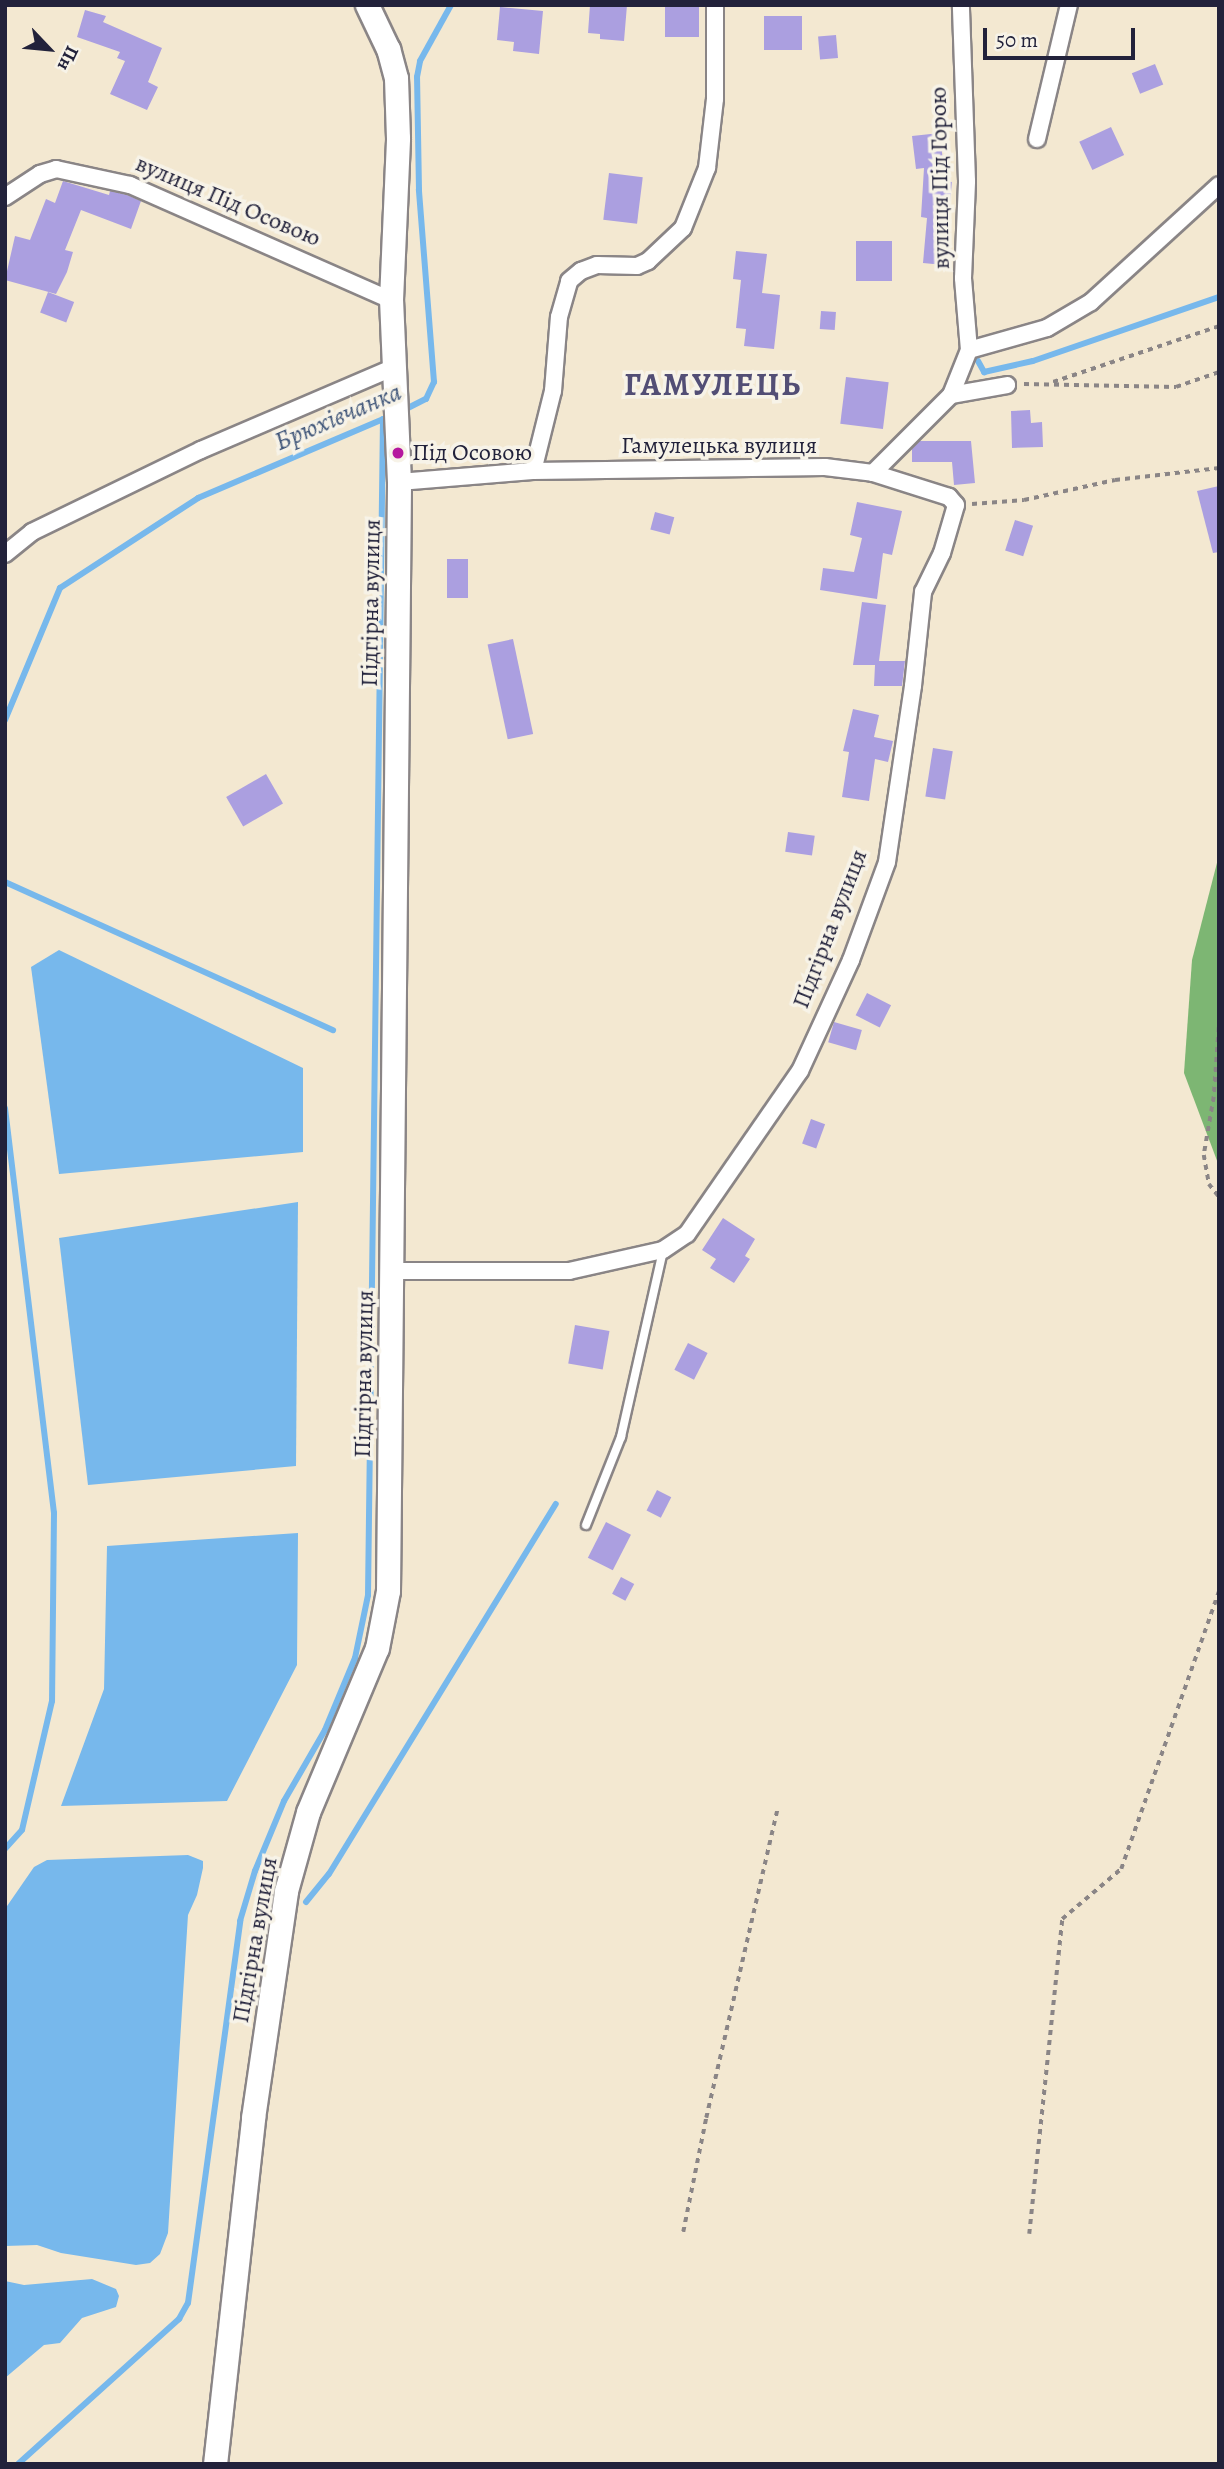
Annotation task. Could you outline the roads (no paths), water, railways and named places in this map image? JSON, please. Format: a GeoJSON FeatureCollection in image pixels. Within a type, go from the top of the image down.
{"type":"FeatureCollection","features":[{"type":"Feature","properties":{"kind":"street"},"geometry":{"type":"LineString","coordinates":[[5,554],[32,532],[201,450],[392,368],[391,300],[398,138],[396,78],[388,49],[368,5]]}},
{"type":"Feature","properties":{"kind":"street"},"geometry":{"type":"LineString","coordinates":[[533,471],[553,391],[559,317],[569,281],[581,271],[597,265],[637,266],[648,261],[683,228],[707,168],[716,99],[715,5]]}},
{"type":"Feature","properties":{"kind":"street","name":"вулиця Під Горою"},"geometry":{"type":"LineString","coordinates":[[961,5],[967,181],[963,278],[969,350]]}},
{"type":"Feature","properties":{"kind":"street"},"geometry":{"type":"LineString","coordinates":[[1037,139],[1069,5]]}},
{"type":"Feature","properties":{"kind":"street","name":"вулиця Під Осовою"},"geometry":{"type":"LineString","coordinates":[[5,197],[40,174],[56,169],[130,185],[391,300]]}},
{"type":"Feature","properties":{"kind":"street"},"geometry":{"type":"LineString","coordinates":[[873,473],[951,395],[969,350],[1047,328],[1091,302],[1219,185]]}},
{"type":"Feature","properties":{"kind":"street","name":"Підгірна вулиця"},"geometry":{"type":"LineString","coordinates":[[215,2464],[253,2118],[286,1891],[308,1812],[377,1648],[388,1591],[398,482],[392,368]]}},
{"type":"Feature","properties":{"kind":"street"},"geometry":{"type":"LineString","coordinates":[[951,395],[1007,385]]}},
{"type":"Feature","properties":{"kind":"street","name":"Гамулецька вулиця"},"geometry":{"type":"LineString","coordinates":[[398,482],[533,471],[825,467],[873,473]]}},
{"type":"Feature","properties":{"kind":"street","name":"Підгірна вулиця"},"geometry":{"type":"LineString","coordinates":[[391,1271],[569,1270],[663,1250],[687,1234],[800,1071],[850,960],[887,862],[913,686],[923,592],[942,553],[956,505],[949,497],[873,473]]}},
{"type":"Feature","properties":{"kind":"lane"},"geometry":{"type":"LineString","coordinates":[[586,1525],[621,1437],[663,1250]]}},
{"type":"Feature","properties":{"kind":"water"},"geometry":{"type":"Polygon","coordinates":[[[59,950],[303,1068],[303,1152],[59,1174],[31,967],[59,950]]]}},
{"type":"Feature","properties":{"kind":"water"},"geometry":{"type":"Polygon","coordinates":[[[298,1202],[296,1466],[88,1485],[59,1238],[298,1202]]]}},
{"type":"Feature","properties":{"kind":"water"},"geometry":{"type":"Polygon","coordinates":[[[298,1533],[297,1665],[227,1801],[61,1806],[104,1689],[107,1546],[298,1533]]]}},
{"type":"Feature","properties":{"kind":"water"},"geometry":{"type":"Polygon","coordinates":[[[188,1855],[203,1861],[203,1868],[197,1895],[188,1915],[168,2233],[160,2254],[150,2263],[136,2265],[61,2253],[37,2245],[5,2246],[5,1909],[34,1867],[47,1860],[188,1855]]]}},
{"type":"Feature","properties":{"kind":"water"},"geometry":{"type":"Polygon","coordinates":[[[92,2279],[116,2289],[119,2296],[116,2307],[82,2318],[60,2343],[44,2345],[5,2378],[5,2281],[24,2285],[92,2279]]]}},
{"type":"Feature","properties":{"kind":"waterway","name":"Брюхівчанка"},"geometry":{"type":"LineString","coordinates":[[402,411],[426,399],[434,382],[419,190],[417,77],[420,61],[451,5]]}},
{"type":"Feature","properties":{"kind":"waterway"},"geometry":{"type":"LineString","coordinates":[[978,361],[984,372],[1033,361],[1219,297]]}},
{"type":"Feature","properties":{"kind":"waterway","name":"Брюхівчанка"},"geometry":{"type":"LineString","coordinates":[[5,720],[60,588],[198,498],[386,418]]}},
{"type":"Feature","properties":{"kind":"waterway"},"geometry":{"type":"LineString","coordinates":[[18,2464],[179,2319],[188,2303],[240,1921],[255,1871],[284,1801],[325,1730],[355,1658],[368,1595],[383,419]]}},
{"type":"Feature","properties":{"kind":"waterway"},"geometry":{"type":"LineString","coordinates":[[5,882],[333,1030]]}},
{"type":"Feature","properties":{"kind":"waterway"},"geometry":{"type":"LineString","coordinates":[[5,1108],[54,1513],[52,1701],[22,1830],[5,1849]]}},
{"type":"Feature","properties":{"kind":"waterway"},"geometry":{"type":"LineString","coordinates":[[306,1902],[329,1874],[556,1504]]}},
{"type":"Feature","properties":{"kind":"place","name":"Під Осовою"},"geometry":{"type":"Point","coordinates":[398,453]}},
{"type":"Feature","properties":{"kind":"district","name":"ГАМУЛЕЦЬ"},"geometry":{"type":"Point","coordinates":[713,384]}}]}
